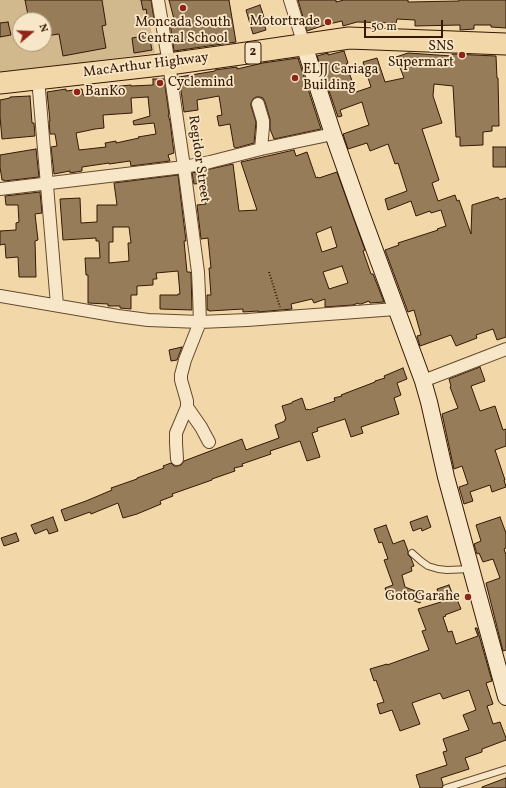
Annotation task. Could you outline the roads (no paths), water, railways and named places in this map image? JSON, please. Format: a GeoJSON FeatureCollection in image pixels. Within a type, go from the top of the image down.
{"type":"FeatureCollection","features":[{"type":"Feature","properties":{"kind":"highway","name":"MacArthur Highway"},"geometry":{"type":"LineString","coordinates":[[0,83],[169,64],[336,39],[349,38],[506,44]]}},
{"type":"Feature","properties":{"kind":"street","name":"Regidor Street"},"geometry":{"type":"LineString","coordinates":[[158,0],[169,64],[198,272],[200,322]]}},
{"type":"Feature","properties":{"kind":"street"},"geometry":{"type":"LineString","coordinates":[[290,0],[332,134],[423,381],[446,477],[471,569],[503,675],[506,697]]}},
{"type":"Feature","properties":{"kind":"street"},"geometry":{"type":"LineString","coordinates":[[38,78],[56,305]]}},
{"type":"Feature","properties":{"kind":"street"},"geometry":{"type":"LineString","coordinates":[[258,104],[263,121],[261,149]]}},
{"type":"Feature","properties":{"kind":"street"},"geometry":{"type":"LineString","coordinates":[[0,189],[184,167],[332,134]]}},
{"type":"Feature","properties":{"kind":"street"},"geometry":{"type":"LineString","coordinates":[[0,296],[118,316],[155,320],[200,322],[396,309]]}},
{"type":"Feature","properties":{"kind":"street"},"geometry":{"type":"LineString","coordinates":[[177,460],[176,433],[187,407],[187,400],[181,380],[181,374],[200,322]]}},
{"type":"Feature","properties":{"kind":"street"},"geometry":{"type":"LineString","coordinates":[[423,381],[506,349]]}},
{"type":"Feature","properties":{"kind":"street"},"geometry":{"type":"LineString","coordinates":[[187,407],[201,427],[209,442]]}},
{"type":"Feature","properties":{"kind":"lane"},"geometry":{"type":"LineString","coordinates":[[412,553],[428,566],[438,569],[471,569]]}},
{"type":"Feature","properties":{"kind":"lane"},"geometry":{"type":"LineString","coordinates":[[446,788],[506,769]]}},
{"type":"Feature","properties":{"kind":"place","name":"Moncada South Central School"},"geometry":{"type":"Point","coordinates":[183,8]}},
{"type":"Feature","properties":{"kind":"place","name":"Motortrade"},"geometry":{"type":"Point","coordinates":[328,22]}},
{"type":"Feature","properties":{"kind":"place","name":"SNS Supermart"},"geometry":{"type":"Point","coordinates":[462,55]}},
{"type":"Feature","properties":{"kind":"place","name":"ELJJ Cariaga Building"},"geometry":{"type":"Point","coordinates":[295,78]}},
{"type":"Feature","properties":{"kind":"place","name":"Cyclemind"},"geometry":{"type":"Point","coordinates":[160,83]}},
{"type":"Feature","properties":{"kind":"place","name":"BanKo"},"geometry":{"type":"Point","coordinates":[77,92]}},
{"type":"Feature","properties":{"kind":"place","name":"GotoGarahe"},"geometry":{"type":"Point","coordinates":[468,597]}}]}
